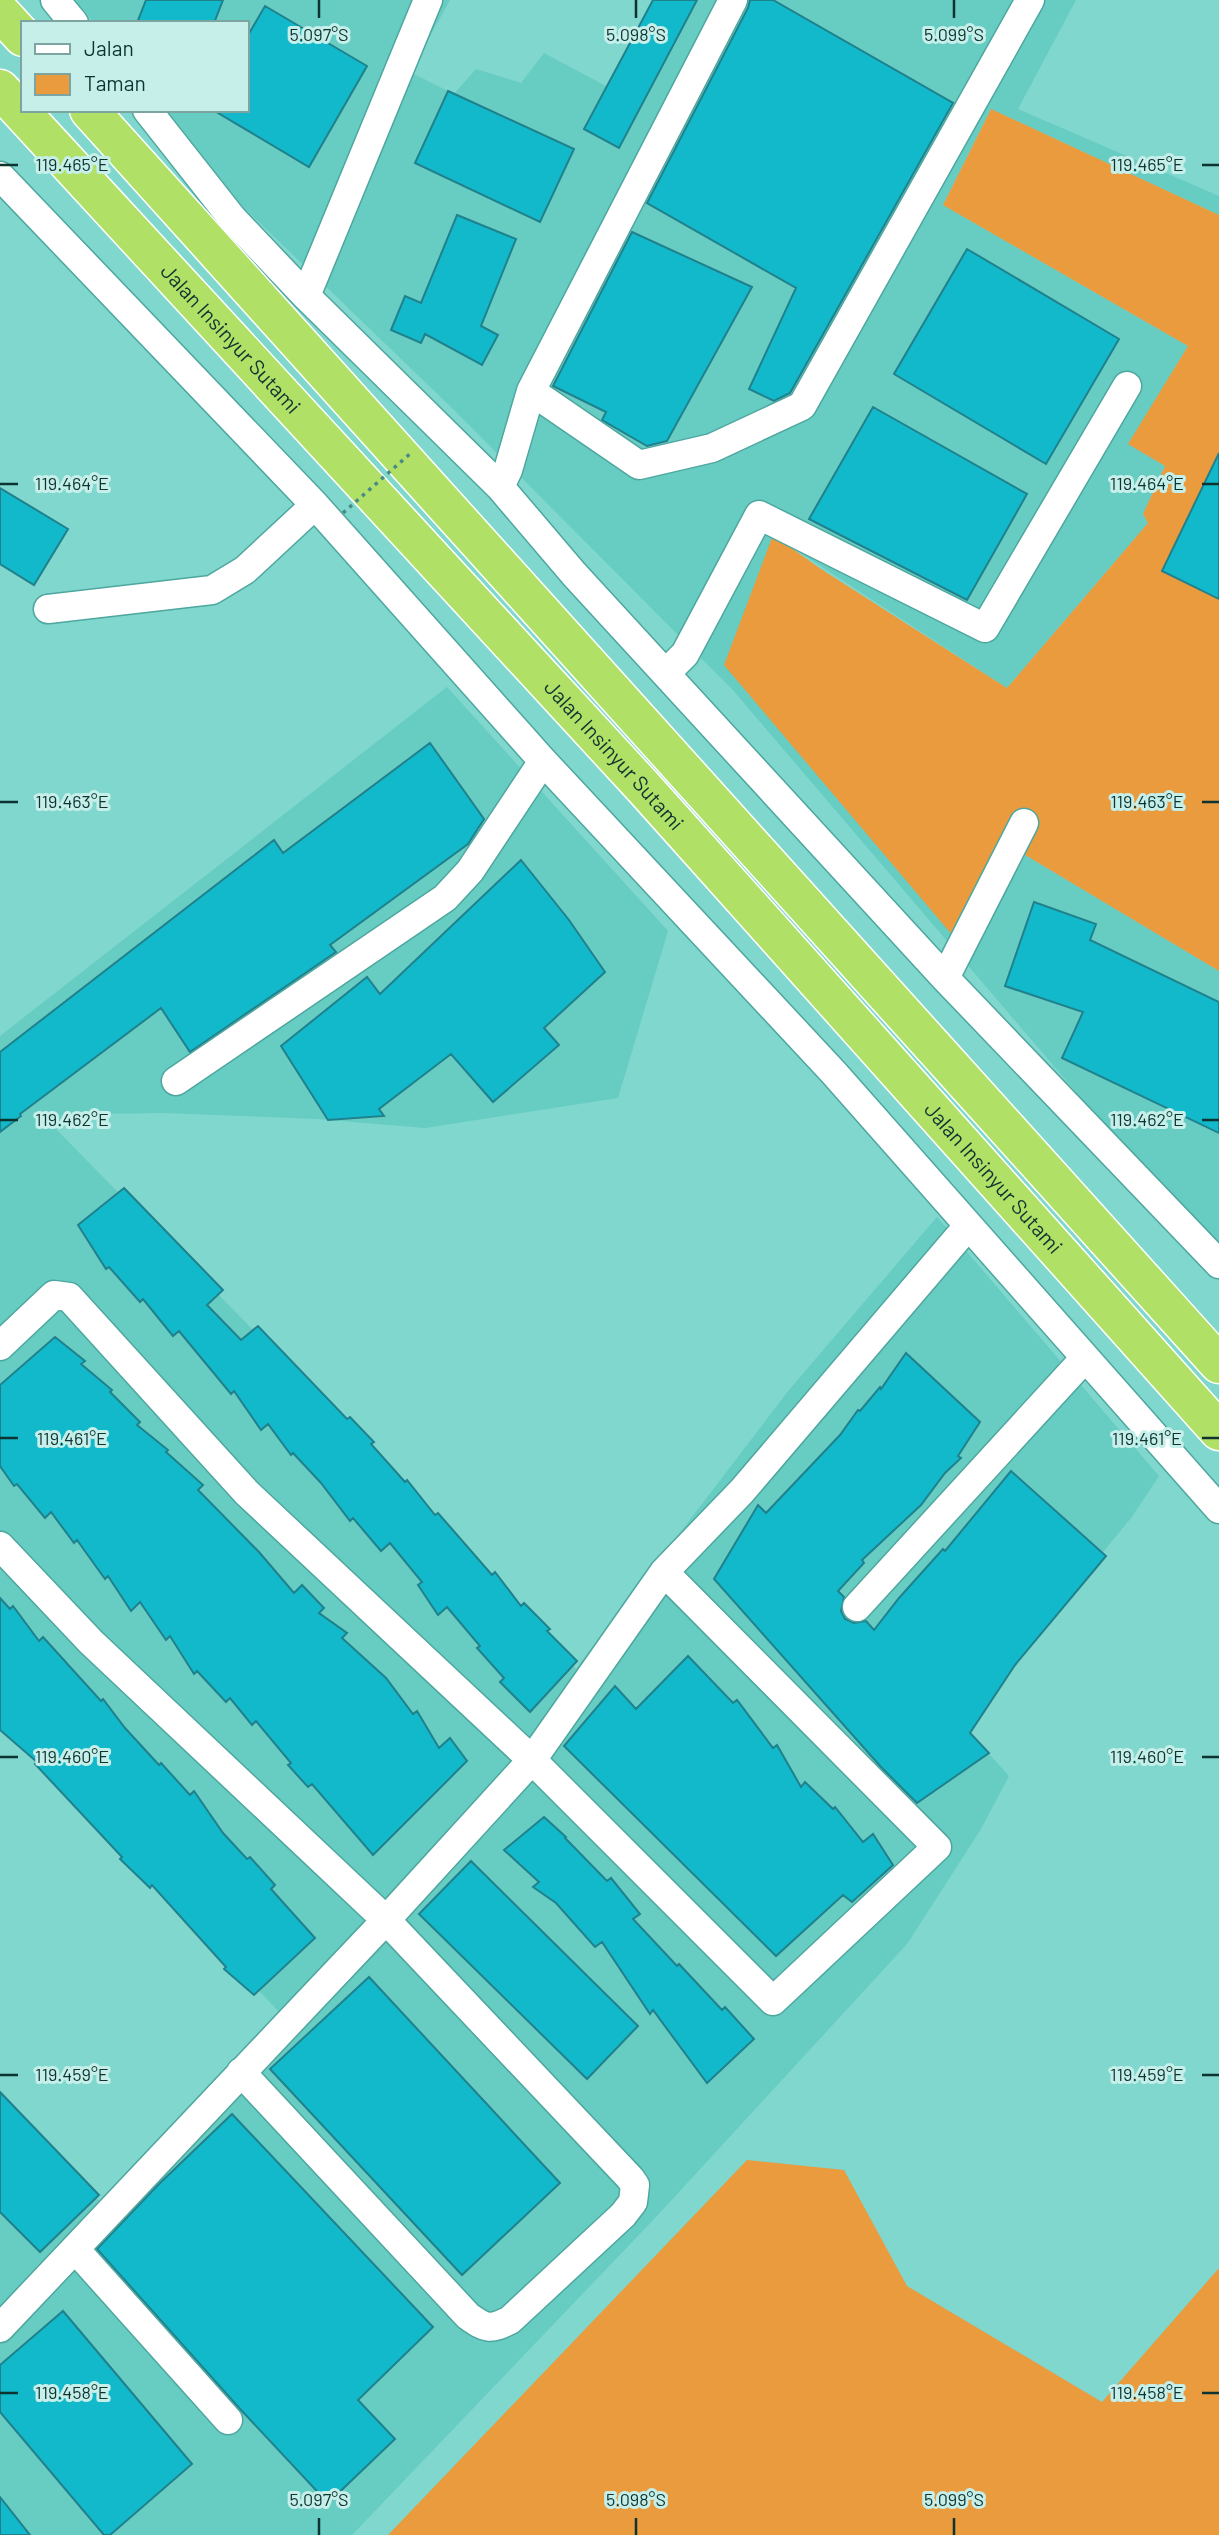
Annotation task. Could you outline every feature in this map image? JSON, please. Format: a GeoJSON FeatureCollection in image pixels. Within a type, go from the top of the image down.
{"type":"FeatureCollection","features":[{"type":"Feature","properties":{"kind":"highway"},"geometry":{"type":"LineString","coordinates":[[0,12],[21,35]]}},
{"type":"Feature","properties":{"kind":"highway","name":"Jalan Insinyur Sutami"},"geometry":{"type":"LineString","coordinates":[[0,89],[21,112]]}},
{"type":"Feature","properties":{"kind":"highway","name":"Jalan Insinyur Sutami"},"geometry":{"type":"LineString","coordinates":[[21,112],[645,789],[1219,1431]]}},
{"type":"Feature","properties":{"kind":"highway","name":"Jalan Insinyur Sutami"},"geometry":{"type":"LineString","coordinates":[[91,112],[1219,1364]]}},
{"type":"Feature","properties":{"kind":"street"},"geometry":{"type":"LineString","coordinates":[[55,0],[72,21]]}},
{"type":"Feature","properties":{"kind":"street"},"geometry":{"type":"LineString","coordinates":[[306,296],[428,0]]}},
{"type":"Feature","properties":{"kind":"street"},"geometry":{"type":"LineString","coordinates":[[500,487],[508,470],[531,391],[733,0]]}},
{"type":"Feature","properties":{"kind":"street"},"geometry":{"type":"LineString","coordinates":[[531,391],[639,465],[712,448],[802,406],[1019,3]]}},
{"type":"Feature","properties":{"kind":"street"},"geometry":{"type":"LineString","coordinates":[[149,112],[232,218],[306,296],[500,487],[574,574],[945,978],[1219,1264]]}},
{"type":"Feature","properties":{"kind":"street"},"geometry":{"type":"LineString","coordinates":[[0,176],[315,505],[543,761],[834,1073],[1219,1509]]}},
{"type":"Feature","properties":{"kind":"street"},"geometry":{"type":"LineString","coordinates":[[666,673],[685,654],[759,515],[985,628],[1127,386]]}},
{"type":"Feature","properties":{"kind":"street"},"geometry":{"type":"LineString","coordinates":[[48,609],[212,590],[245,570],[315,505]]}},
{"type":"Feature","properties":{"kind":"street"},"geometry":{"type":"LineString","coordinates":[[176,1081],[445,898],[470,871],[543,761]]}},
{"type":"Feature","properties":{"kind":"street"},"geometry":{"type":"LineString","coordinates":[[945,978],[1024,823]]}},
{"type":"Feature","properties":{"kind":"street"},"geometry":{"type":"LineString","coordinates":[[6,2310],[75,2249],[386,1920],[532,1759],[664,1572],[742,1491],[968,1226]]}},
{"type":"Feature","properties":{"kind":"street"},"geometry":{"type":"LineString","coordinates":[[0,1346],[54,1296],[69,1297],[247,1493],[532,1759],[773,2001],[937,1847],[664,1572]]}},
{"type":"Feature","properties":{"kind":"street"},"geometry":{"type":"LineString","coordinates":[[858,1607],[1085,1358]]}},
{"type":"Feature","properties":{"kind":"street"},"geometry":{"type":"LineString","coordinates":[[0,1546],[91,1642],[386,1920],[635,2185],[633,2202],[624,2215],[510,2320],[496,2327],[484,2327],[468,2316],[241,2072]]}},
{"type":"Feature","properties":{"kind":"street"},"geometry":{"type":"LineString","coordinates":[[75,2249],[228,2420]]}},
{"type":"Feature","properties":{"kind":"path"},"geometry":{"type":"LineString","coordinates":[[343,513],[412,452]]}},
{"type":"Feature","properties":{"kind":"shaded area"},"geometry":{"type":"Polygon","coordinates":[[[75,0],[450,0],[410,72],[454,94],[476,69],[521,83],[544,53],[619,93],[661,0],[1076,0],[1018,109],[1219,196],[1219,215],[991,109],[943,205],[1188,346],[1129,444],[1165,466],[1143,514],[1148,523],[1007,688],[773,535],[1012,847],[1219,971],[1219,1253],[1122,1146],[732,689],[449,405],[238,202],[168,112],[248,112],[248,21],[92,21],[75,0]]]}},
{"type":"Feature","properties":{"kind":"shaded area"},"geometry":{"type":"Polygon","coordinates":[[[447,687],[668,931],[618,1098],[425,1128],[317,1119],[165,1113],[83,1114],[52,1125],[305,1383],[576,1669],[789,1390],[937,1217],[1159,1476],[1131,1518],[962,1724],[1009,1776],[981,1829],[907,1944],[656,2217],[352,2535],[0,2535],[0,2096],[101,2203],[282,2015],[0,1718],[0,1036],[447,687]]]}},
{"type":"Feature","properties":{"kind":"green space"},"geometry":{"type":"Polygon","coordinates":[[[991,109],[1219,215],[1219,971],[1012,847],[964,949],[724,665],[773,535],[821,569],[1007,688],[1148,523],[1143,514],[1165,466],[1128,444],[1188,346],[943,205],[991,109]]]}},
{"type":"Feature","properties":{"kind":"green space"},"geometry":{"type":"Polygon","coordinates":[[[747,2160],[844,2170],[907,2286],[1102,2402],[1219,2268],[1219,2535],[388,2535],[747,2160]]]}},
{"type":"Feature","properties":{"kind":"building"},"geometry":{"type":"Polygon","coordinates":[[[146,0],[223,0],[215,21],[138,21],[146,0]]]}},
{"type":"Feature","properties":{"kind":"building"},"geometry":{"type":"Polygon","coordinates":[[[653,0],[697,0],[619,148],[584,129],[653,0]]]}},
{"type":"Feature","properties":{"kind":"building"},"geometry":{"type":"Polygon","coordinates":[[[750,0],[773,0],[953,103],[790,393],[774,401],[749,389],[796,288],[647,203],[750,0]]]}},
{"type":"Feature","properties":{"kind":"building"},"geometry":{"type":"Polygon","coordinates":[[[265,6],[367,66],[309,167],[216,112],[248,112],[248,35],[265,6]]]}},
{"type":"Feature","properties":{"kind":"building"},"geometry":{"type":"Polygon","coordinates":[[[448,91],[574,149],[540,222],[415,163],[448,91]]]}},
{"type":"Feature","properties":{"kind":"building"},"geometry":{"type":"Polygon","coordinates":[[[457,215],[516,239],[481,326],[498,335],[482,365],[425,334],[421,343],[391,330],[405,296],[421,303],[457,215]]]}},
{"type":"Feature","properties":{"kind":"building"},"geometry":{"type":"Polygon","coordinates":[[[632,232],[752,287],[667,441],[647,446],[602,420],[606,412],[553,386],[632,232]]]}},
{"type":"Feature","properties":{"kind":"building"},"geometry":{"type":"Polygon","coordinates":[[[967,249],[1119,339],[1046,464],[894,374],[967,249]]]}},
{"type":"Feature","properties":{"kind":"building"},"geometry":{"type":"Polygon","coordinates":[[[873,407],[1027,494],[967,600],[809,519],[873,407]]]}},
{"type":"Feature","properties":{"kind":"building"},"geometry":{"type":"Polygon","coordinates":[[[1219,453],[1219,599],[1162,571],[1219,453]]]}},
{"type":"Feature","properties":{"kind":"building"},"geometry":{"type":"Polygon","coordinates":[[[0,488],[68,529],[34,585],[0,564],[0,488]]]}},
{"type":"Feature","properties":{"kind":"building"},"geometry":{"type":"Polygon","coordinates":[[[430,743],[484,819],[468,844],[330,945],[336,952],[190,1052],[161,1008],[0,1132],[0,1052],[274,840],[283,853],[430,743]]]}},
{"type":"Feature","properties":{"kind":"building"},"geometry":{"type":"Polygon","coordinates":[[[521,860],[569,920],[605,972],[544,1028],[559,1045],[493,1102],[451,1054],[379,1109],[384,1116],[328,1120],[281,1046],[367,977],[380,994],[521,860]]]}},
{"type":"Feature","properties":{"kind":"building"},"geometry":{"type":"Polygon","coordinates":[[[1034,902],[1096,924],[1090,940],[1219,1002],[1219,1133],[1062,1058],[1083,1012],[1005,986],[1034,902]]]}},
{"type":"Feature","properties":{"kind":"building"},"geometry":{"type":"Polygon","coordinates":[[[124,1188],[223,1290],[207,1305],[241,1340],[258,1326],[347,1419],[350,1417],[374,1442],[371,1444],[405,1482],[407,1480],[435,1515],[438,1513],[492,1575],[495,1572],[521,1606],[524,1603],[577,1661],[530,1712],[500,1682],[504,1678],[477,1648],[480,1646],[447,1607],[438,1615],[418,1585],[422,1582],[390,1543],[381,1551],[353,1518],[350,1521],[321,1483],[293,1453],[291,1455],[268,1424],[261,1430],[234,1391],[231,1394],[179,1331],[173,1336],[143,1299],[140,1302],[109,1267],[106,1269],[78,1225],[124,1188]]]}},
{"type":"Feature","properties":{"kind":"building"},"geometry":{"type":"Polygon","coordinates":[[[55,1337],[85,1361],[81,1364],[112,1390],[110,1392],[140,1422],[137,1425],[168,1450],[166,1452],[203,1485],[198,1490],[259,1552],[294,1593],[302,1585],[324,1608],[319,1613],[347,1633],[342,1638],[386,1678],[413,1714],[417,1711],[439,1748],[450,1738],[467,1761],[373,1855],[312,1784],[308,1787],[288,1765],[291,1763],[256,1721],[252,1725],[230,1698],[226,1702],[197,1671],[194,1674],[170,1636],[166,1640],[140,1602],[131,1611],[108,1576],[105,1579],[77,1540],[74,1543],[51,1512],[45,1518],[17,1484],[14,1486],[0,1466],[0,1385],[55,1337]]]}},
{"type":"Feature","properties":{"kind":"building"},"geometry":{"type":"Polygon","coordinates":[[[906,1353],[980,1422],[958,1456],[961,1458],[945,1473],[921,1505],[862,1560],[864,1563],[838,1591],[844,1597],[841,1611],[845,1619],[854,1623],[866,1621],[874,1630],[943,1549],[945,1551],[1011,1471],[1106,1556],[1015,1665],[970,1733],[989,1753],[917,1803],[881,1767],[714,1579],[758,1505],[766,1513],[840,1435],[858,1410],[860,1411],[880,1387],[881,1389],[906,1353]]]}},
{"type":"Feature","properties":{"kind":"building"},"geometry":{"type":"Polygon","coordinates":[[[0,1598],[10,1609],[13,1606],[39,1641],[43,1637],[101,1701],[103,1699],[159,1765],[161,1763],[190,1795],[194,1791],[223,1833],[247,1859],[250,1857],[275,1885],[271,1889],[315,1938],[254,1995],[224,1969],[226,1967],[152,1885],[150,1888],[120,1859],[122,1857],[35,1764],[37,1762],[0,1730],[0,1598]]]}},
{"type":"Feature","properties":{"kind":"building"},"geometry":{"type":"Polygon","coordinates":[[[688,1656],[733,1703],[737,1700],[773,1748],[777,1745],[801,1787],[805,1782],[833,1809],[835,1807],[863,1842],[873,1834],[893,1865],[852,1902],[843,1895],[776,1956],[564,1746],[615,1686],[636,1709],[688,1656]]]}},
{"type":"Feature","properties":{"kind":"building"},"geometry":{"type":"Polygon","coordinates":[[[544,1817],[607,1881],[611,1878],[640,1914],[633,1919],[677,1966],[679,1964],[722,2010],[725,2007],[754,2039],[707,2083],[653,2010],[650,2014],[602,1942],[595,1947],[556,1903],[533,1887],[539,1882],[504,1850],[544,1817]]]}},
{"type":"Feature","properties":{"kind":"building"},"geometry":{"type":"Polygon","coordinates":[[[471,1861],[638,2026],[587,2079],[419,1914],[471,1861]]]}},
{"type":"Feature","properties":{"kind":"building"},"geometry":{"type":"Polygon","coordinates":[[[369,1977],[560,2183],[462,2275],[270,2069],[369,1977]]]}},
{"type":"Feature","properties":{"kind":"building"},"geometry":{"type":"Polygon","coordinates":[[[0,2092],[99,2195],[40,2252],[0,2212],[0,2092]]]}},
{"type":"Feature","properties":{"kind":"building"},"geometry":{"type":"Polygon","coordinates":[[[232,2114],[433,2327],[358,2400],[395,2439],[328,2503],[97,2249],[157,2186],[232,2114]]]}},
{"type":"Feature","properties":{"kind":"building"},"geometry":{"type":"Polygon","coordinates":[[[63,2311],[192,2464],[110,2535],[104,2535],[0,2412],[0,2365],[63,2311]]]}},
{"type":"Feature","properties":{"kind":"building"},"geometry":{"type":"Polygon","coordinates":[[[0,2497],[30,2535],[0,2535],[0,2497]]]}}]}
